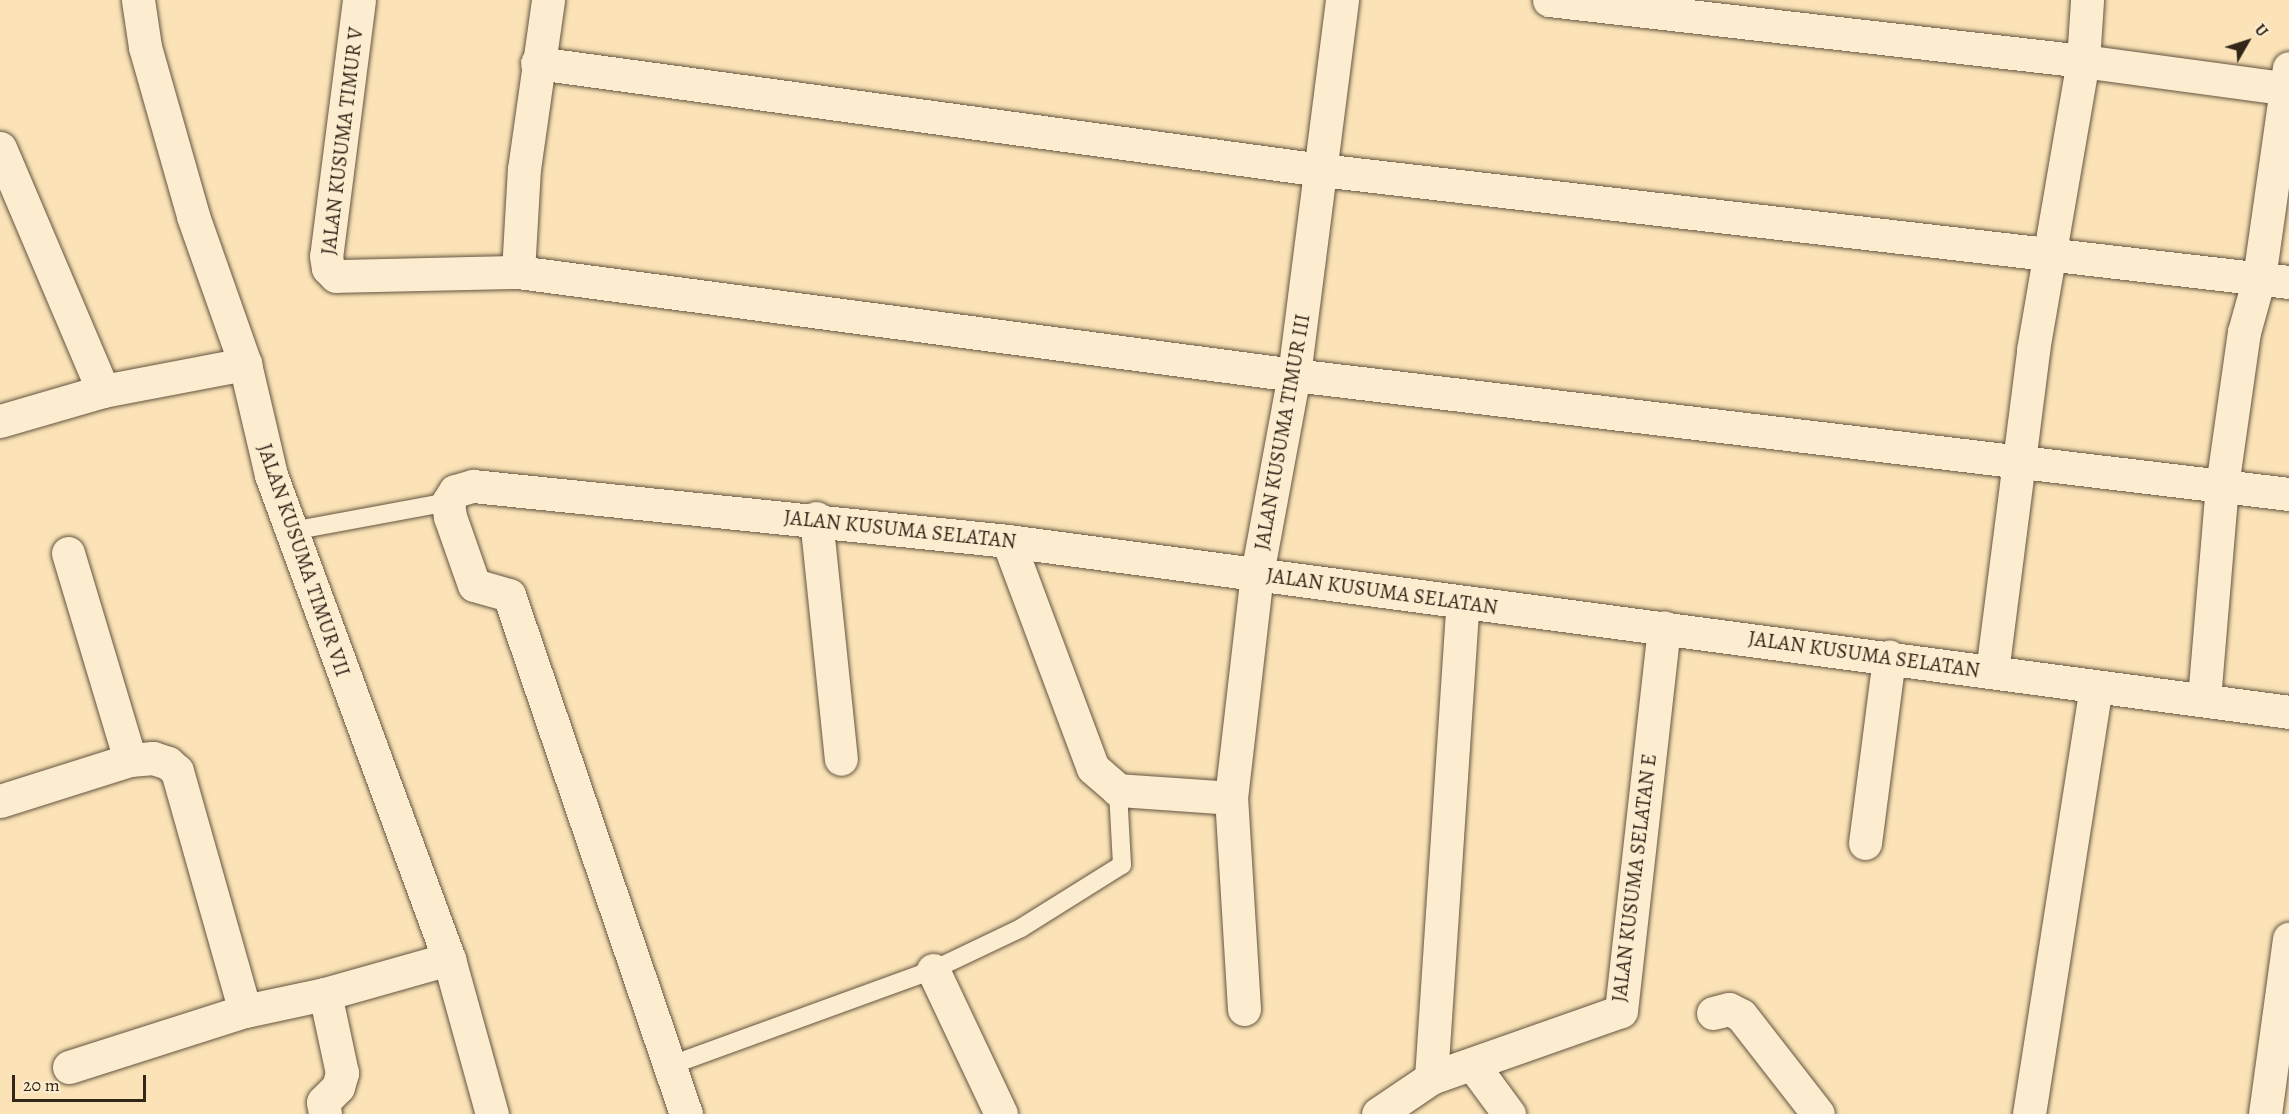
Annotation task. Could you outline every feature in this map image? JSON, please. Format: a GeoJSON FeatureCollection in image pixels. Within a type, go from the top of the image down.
{"type":"FeatureCollection","features":[{"type":"Feature","properties":{"kind":"street","name":"JALAN KUSUMA TIMUR VII"},"geometry":{"type":"LineString","coordinates":[[138,0],[145,47],[194,216],[245,364],[271,475],[449,959],[492,1114]]}},
{"type":"Feature","properties":{"kind":"street","name":"JALAN KUSUMA TIMUR V"},"geometry":{"type":"LineString","coordinates":[[360,0],[326,256],[328,268],[336,276],[447,276],[518,272]]}},
{"type":"Feature","properties":{"kind":"street"},"geometry":{"type":"LineString","coordinates":[[548,0],[537,63],[524,169],[518,272],[1294,375],[2018,459],[2289,494]]}},
{"type":"Feature","properties":{"kind":"street","name":"JALAN KUSUMA TIMUR III"},"geometry":{"type":"LineString","coordinates":[[1244,1009],[1231,798],[1257,574],[1294,375],[1342,0]]}},
{"type":"Feature","properties":{"kind":"street"},"geometry":{"type":"LineString","coordinates":[[1549,0],[2288,82],[2274,280],[2244,332],[2222,486],[2204,699]]}},
{"type":"Feature","properties":{"kind":"street"},"geometry":{"type":"LineString","coordinates":[[1992,672],[2018,459],[2083,61],[2087,0]]}},
{"type":"Feature","properties":{"kind":"street"},"geometry":{"type":"LineString","coordinates":[[537,63],[1321,170],[2050,256],[2274,280]]}},
{"type":"Feature","properties":{"kind":"street"},"geometry":{"type":"LineString","coordinates":[[0,148],[104,391]]}},
{"type":"Feature","properties":{"kind":"street"},"geometry":{"type":"LineString","coordinates":[[0,421],[104,391],[245,364]]}},
{"type":"Feature","properties":{"kind":"street"},"geometry":{"type":"LineString","coordinates":[[461,494],[474,585],[509,595],[686,1114]]}},
{"type":"Feature","properties":{"kind":"street","name":"JALAN KUSUMA SELATAN"},"geometry":{"type":"LineString","coordinates":[[461,494],[816,518],[1664,627],[2096,688],[2204,699],[2289,712]]}},
{"type":"Feature","properties":{"kind":"street"},"geometry":{"type":"LineString","coordinates":[[816,518],[841,759]]}},
{"type":"Feature","properties":{"kind":"street"},"geometry":{"type":"LineString","coordinates":[[1008,541],[1093,768],[1118,790],[1231,798]]}},
{"type":"Feature","properties":{"kind":"street"},"geometry":{"type":"LineString","coordinates":[[68,553],[130,760]]}},
{"type":"Feature","properties":{"kind":"street"},"geometry":{"type":"LineString","coordinates":[[1431,1078],[1463,602]]}},
{"type":"Feature","properties":{"kind":"street","name":"JALAN KUSUMA SELATAN E"},"geometry":{"type":"LineString","coordinates":[[1473,1065],[1621,1011],[1664,627]]}},
{"type":"Feature","properties":{"kind":"street"},"geometry":{"type":"LineString","coordinates":[[1865,843],[1889,657]]}},
{"type":"Feature","properties":{"kind":"street"},"geometry":{"type":"LineString","coordinates":[[2029,1114],[2096,688]]}},
{"type":"Feature","properties":{"kind":"street"},"geometry":{"type":"LineString","coordinates":[[0,801],[130,760],[153,758],[168,763],[177,771],[245,1011]]}},
{"type":"Feature","properties":{"kind":"street"},"geometry":{"type":"LineString","coordinates":[[2265,1114],[2289,939]]}},
{"type":"Feature","properties":{"kind":"street"},"geometry":{"type":"LineString","coordinates":[[69,1067],[245,1011],[326,994],[449,959]]}},
{"type":"Feature","properties":{"kind":"street"},"geometry":{"type":"LineString","coordinates":[[933,970],[1001,1114]]}},
{"type":"Feature","properties":{"kind":"street"},"geometry":{"type":"LineString","coordinates":[[325,1114],[323,1102],[338,1088],[342,1072],[326,994]]}},
{"type":"Feature","properties":{"kind":"street"},"geometry":{"type":"LineString","coordinates":[[1713,1013],[1729,1009],[1742,1015],[1818,1114]]}},
{"type":"Feature","properties":{"kind":"street"},"geometry":{"type":"LineString","coordinates":[[1378,1114],[1431,1078],[1473,1065],[1509,1114]]}},
{"type":"Feature","properties":{"kind":"lane"},"geometry":{"type":"LineString","coordinates":[[292,531],[461,494]]}},
{"type":"Feature","properties":{"kind":"lane"},"geometry":{"type":"LineString","coordinates":[[669,1066],[933,970],[1021,928],[1122,865],[1118,790]]}}]}
